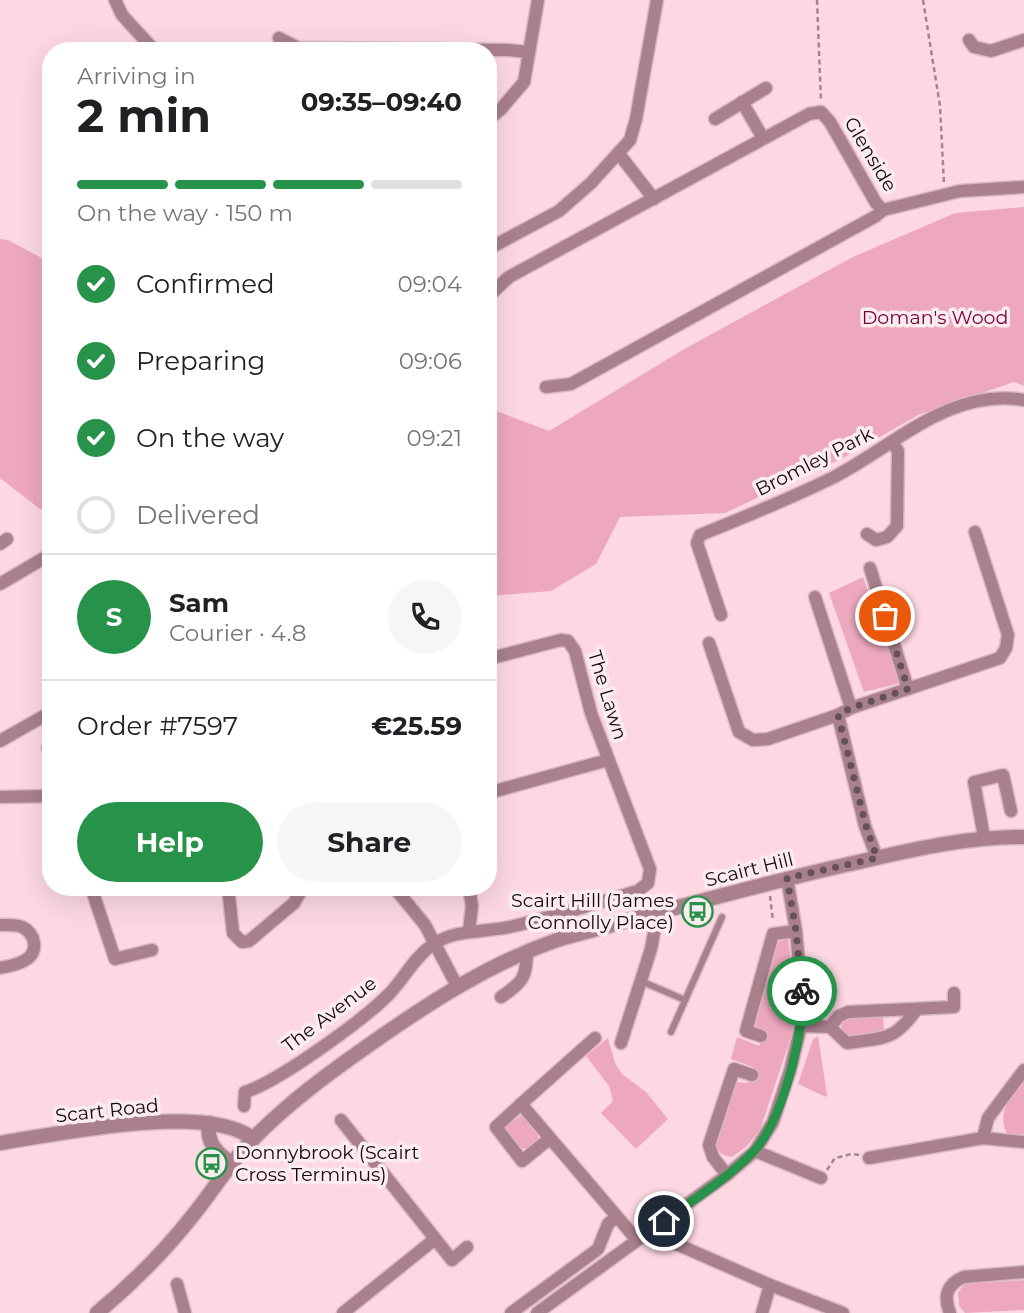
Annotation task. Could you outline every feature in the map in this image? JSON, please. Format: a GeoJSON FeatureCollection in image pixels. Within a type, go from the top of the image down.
{"type":"FeatureCollection","features":[{"type":"Feature","properties":{"kind":"street"},"geometry":{"type":"LineString","coordinates":[[115,0],[122,15],[147,42]]}},
{"type":"Feature","properties":{"kind":"street"},"geometry":{"type":"LineString","coordinates":[[497,112],[524,82],[538,0]]}},
{"type":"Feature","properties":{"kind":"street"},"geometry":{"type":"LineString","coordinates":[[497,244],[559,211],[591,183],[629,140],[636,119],[657,0]]}},
{"type":"Feature","properties":{"kind":"street"},"geometry":{"type":"LineString","coordinates":[[278,38],[286,42]]}},
{"type":"Feature","properties":{"kind":"street"},"geometry":{"type":"LineString","coordinates":[[968,40],[974,47],[991,51],[1024,40]]}},
{"type":"Feature","properties":{"kind":"street"},"geometry":{"type":"LineString","coordinates":[[497,50],[529,52]]}},
{"type":"Feature","properties":{"kind":"street"},"geometry":{"type":"LineString","coordinates":[[715,119],[766,88]]}},
{"type":"Feature","properties":{"kind":"street"},"geometry":{"type":"LineString","coordinates":[[742,102],[764,138]]}},
{"type":"Feature","properties":{"kind":"street","name":"Glenside"},"geometry":{"type":"LineString","coordinates":[[497,288],[509,277],[809,114],[821,111],[876,203],[883,210],[571,384],[546,387]]}},
{"type":"Feature","properties":{"kind":"street"},"geometry":{"type":"LineString","coordinates":[[619,154],[654,199]]}},
{"type":"Feature","properties":{"kind":"street"},"geometry":{"type":"LineString","coordinates":[[883,210],[960,191],[1024,187]]}},
{"type":"Feature","properties":{"kind":"street","name":"Bromley Park"},"geometry":{"type":"LineString","coordinates":[[721,615],[697,543],[701,535],[836,476],[922,422],[950,410],[982,401],[1024,400]]}},
{"type":"Feature","properties":{"kind":"street"},"geometry":{"type":"LineString","coordinates":[[867,534],[876,540],[887,537],[897,526],[898,451],[892,442]]}},
{"type":"Feature","properties":{"kind":"street"},"geometry":{"type":"LineString","coordinates":[[709,643],[739,732],[753,740],[768,739],[1000,657],[1006,649],[1007,635],[975,532]]}},
{"type":"Feature","properties":{"kind":"street"},"geometry":{"type":"LineString","coordinates":[[0,584],[42,559]]}},
{"type":"Feature","properties":{"kind":"street"},"geometry":{"type":"LineString","coordinates":[[870,568],[908,689]]}},
{"type":"Feature","properties":{"kind":"street"},"geometry":{"type":"LineString","coordinates":[[815,597],[851,708]]}},
{"type":"Feature","properties":{"kind":"street","name":"The Lawn"},"geometry":{"type":"LineString","coordinates":[[434,943],[469,931],[511,928],[638,891],[648,883],[650,869],[591,713],[575,651],[568,641],[561,640],[497,657]]}},
{"type":"Feature","properties":{"kind":"street"},"geometry":{"type":"LineString","coordinates":[[838,715],[866,826],[877,858]]}},
{"type":"Feature","properties":{"kind":"street"},"geometry":{"type":"LineString","coordinates":[[0,741],[42,717]]}},
{"type":"Feature","properties":{"kind":"street","name":"The Lawn"},"geometry":{"type":"LineString","coordinates":[[497,791],[608,760]]}},
{"type":"Feature","properties":{"kind":"street"},"geometry":{"type":"LineString","coordinates":[[984,837],[974,782],[1003,775],[1011,811]]}},
{"type":"Feature","properties":{"kind":"street"},"geometry":{"type":"LineString","coordinates":[[0,797],[42,796]]}},
{"type":"Feature","properties":{"kind":"street","name":"Scairt Hill"},"geometry":{"type":"LineString","coordinates":[[97,1313],[137,1279],[187,1224],[253,1139],[310,1088],[479,973],[527,951],[651,914],[787,878],[940,844],[984,837],[1024,837]]}},
{"type":"Feature","properties":{"kind":"street"},"geometry":{"type":"LineString","coordinates":[[537,1313],[727,1175],[755,1151],[773,1122],[801,1026],[802,997],[796,931],[787,878]]}},
{"type":"Feature","properties":{"kind":"street"},"geometry":{"type":"LineString","coordinates":[[94,896],[115,959],[152,950]]}},
{"type":"Feature","properties":{"kind":"street"},"geometry":{"type":"LineString","coordinates":[[229,896],[233,933],[242,942],[249,941],[294,903],[298,896]]}},
{"type":"Feature","properties":{"kind":"street"},"geometry":{"type":"LineString","coordinates":[[401,896],[425,925],[457,986]]}},
{"type":"Feature","properties":{"kind":"street"},"geometry":{"type":"LineString","coordinates":[[469,931],[470,896]]}},
{"type":"Feature","properties":{"kind":"street"},"geometry":{"type":"LineString","coordinates":[[621,1043],[654,933],[651,914]]}},
{"type":"Feature","properties":{"kind":"street"},"geometry":{"type":"LineString","coordinates":[[0,925],[18,925],[24,928],[34,941],[34,949],[30,958],[0,968]]}},
{"type":"Feature","properties":{"kind":"street"},"geometry":{"type":"LineString","coordinates":[[761,1036],[747,1031],[773,934],[796,931]]}},
{"type":"Feature","properties":{"kind":"street","name":"The Avenue"},"geometry":{"type":"LineString","coordinates":[[244,1106],[244,1092],[276,1076],[388,996],[416,958],[434,943]]}},
{"type":"Feature","properties":{"kind":"street"},"geometry":{"type":"LineString","coordinates":[[501,997],[522,981],[526,973],[527,951]]}},
{"type":"Feature","properties":{"kind":"street"},"geometry":{"type":"LineString","coordinates":[[830,1027],[839,1016],[848,1012],[954,1007],[954,993]]}},
{"type":"Feature","properties":{"kind":"street"},"geometry":{"type":"LineString","coordinates":[[801,1026],[830,1027],[847,1042],[892,1035],[904,1026],[917,1009]]}},
{"type":"Feature","properties":{"kind":"street"},"geometry":{"type":"LineString","coordinates":[[549,1139],[522,1161],[496,1127],[596,1038]]}},
{"type":"Feature","properties":{"kind":"street"},"geometry":{"type":"LineString","coordinates":[[727,1175],[713,1157],[709,1145],[734,1069],[752,1075]]}},
{"type":"Feature","properties":{"kind":"street"},"geometry":{"type":"LineString","coordinates":[[983,1138],[988,1118],[1024,1070]]}},
{"type":"Feature","properties":{"kind":"street"},"geometry":{"type":"LineString","coordinates":[[521,1104],[637,1240]]}},
{"type":"Feature","properties":{"kind":"street"},"geometry":{"type":"LineString","coordinates":[[341,1120],[452,1260],[467,1247]]}},
{"type":"Feature","properties":{"kind":"street","name":"Scart Road"},"geometry":{"type":"LineString","coordinates":[[0,1143],[139,1122],[209,1123],[243,1131],[253,1139]]}},
{"type":"Feature","properties":{"kind":"street"},"geometry":{"type":"LineString","coordinates":[[209,1123],[209,1137],[213,1148],[233,1164]]}},
{"type":"Feature","properties":{"kind":"street"},"geometry":{"type":"LineString","coordinates":[[869,1158],[983,1138],[1024,1142]]}},
{"type":"Feature","properties":{"kind":"street"},"geometry":{"type":"LineString","coordinates":[[755,1151],[821,1178]]}},
{"type":"Feature","properties":{"kind":"street"},"geometry":{"type":"LineString","coordinates":[[511,1313],[598,1249],[608,1224],[616,1217]]}},
{"type":"Feature","properties":{"kind":"street"},"geometry":{"type":"LineString","coordinates":[[659,1224],[674,1243],[843,1313]]}},
{"type":"Feature","properties":{"kind":"street"},"geometry":{"type":"LineString","coordinates":[[343,1313],[435,1239]]}},
{"type":"Feature","properties":{"kind":"street"},"geometry":{"type":"LineString","coordinates":[[950,1313],[946,1303],[947,1294],[950,1285],[956,1280],[1024,1272]]}},
{"type":"Feature","properties":{"kind":"street"},"geometry":{"type":"LineString","coordinates":[[177,1284],[185,1313]]}},
{"type":"Feature","properties":{"kind":"street"},"geometry":{"type":"LineString","coordinates":[[762,1313],[771,1285]]}},
{"type":"Feature","properties":{"kind":"lane"},"geometry":{"type":"LineString","coordinates":[[671,1032],[722,917]]}},
{"type":"Feature","properties":{"kind":"lane"},"geometry":{"type":"LineString","coordinates":[[641,981],[685,1000]]}},
{"type":"Feature","properties":{"kind":"path"},"geometry":{"type":"LineString","coordinates":[[817,0],[821,111]]}},
{"type":"Feature","properties":{"kind":"path"},"geometry":{"type":"LineString","coordinates":[[923,0],[940,106],[945,194]]}},
{"type":"Feature","properties":{"kind":"path"},"geometry":{"type":"LineString","coordinates":[[767,884],[773,909],[773,934]]}},
{"type":"Feature","properties":{"kind":"path"},"geometry":{"type":"LineString","coordinates":[[821,1178],[835,1158],[852,1154],[869,1158]]}},
{"type":"Feature","properties":{"kind":"green space","name":"Doman's Wood"},"geometry":{"type":"Polygon","coordinates":[[[1024,207],[1024,386],[1014,382],[918,415],[843,458],[725,513],[620,517],[596,564],[551,591],[497,595],[497,411],[549,431],[686,348],[853,257],[955,213],[1024,207]]]}},
{"type":"Feature","properties":{"kind":"green space"},"geometry":{"type":"Polygon","coordinates":[[[0,239],[8,240],[42,258],[42,509],[0,478],[0,239]]]}},
{"type":"Feature","properties":{"kind":"green space"},"geometry":{"type":"Polygon","coordinates":[[[863,577],[900,683],[864,692],[829,593],[863,577]]]}},
{"type":"Feature","properties":{"kind":"green space"},"geometry":{"type":"Polygon","coordinates":[[[788,939],[796,1003],[795,1025],[760,1130],[747,1146],[732,1157],[726,1156],[715,1145],[736,1082],[747,1083],[753,1067],[731,1059],[737,1037],[759,1046],[764,1032],[753,1025],[775,943],[788,939]]]}},
{"type":"Feature","properties":{"kind":"green space"},"geometry":{"type":"Polygon","coordinates":[[[883,1015],[884,1031],[849,1037],[843,1034],[841,1021],[846,1018],[883,1015]]]}},
{"type":"Feature","properties":{"kind":"green space"},"geometry":{"type":"Polygon","coordinates":[[[818,1036],[826,1097],[798,1084],[813,1039],[818,1036]]]}},
{"type":"Feature","properties":{"kind":"green space"},"geometry":{"type":"Polygon","coordinates":[[[608,1038],[615,1063],[622,1074],[646,1092],[668,1119],[636,1149],[601,1113],[613,1101],[609,1086],[586,1056],[608,1038]]]}},
{"type":"Feature","properties":{"kind":"green space"},"geometry":{"type":"Polygon","coordinates":[[[1024,1080],[1024,1134],[1007,1134],[1003,1118],[1006,1105],[1024,1080]]]}},
{"type":"Feature","properties":{"kind":"green space"},"geometry":{"type":"Polygon","coordinates":[[[522,1115],[538,1136],[537,1143],[531,1149],[520,1148],[505,1127],[522,1115]]]}},
{"type":"Feature","properties":{"kind":"green space"},"geometry":{"type":"Polygon","coordinates":[[[1024,1280],[1024,1310],[965,1313],[959,1306],[958,1292],[965,1284],[1024,1280]]]}},
{"type":"Feature","properties":{"kind":"way so far"},"geometry":{"type":"LineString","coordinates":[[802,991],[787,878],[877,858],[866,826],[838,715],[908,689],[885,616]]}},
{"type":"Feature","properties":{"kind":"place","name":"Scairt Hill (James Connolly Place)"},"geometry":{"type":"Point","coordinates":[697,911]}},
{"type":"Feature","properties":{"kind":"place","name":"Donnybrook (Scairt Cross Terminus)"},"geometry":{"type":"Point","coordinates":[212,1163]}},
{"type":"Feature","properties":{"kind":"route"},"geometry":{"type":"LineString","coordinates":[[664,1221],[755,1151],[773,1122],[801,1026],[802,991]]}}]}
